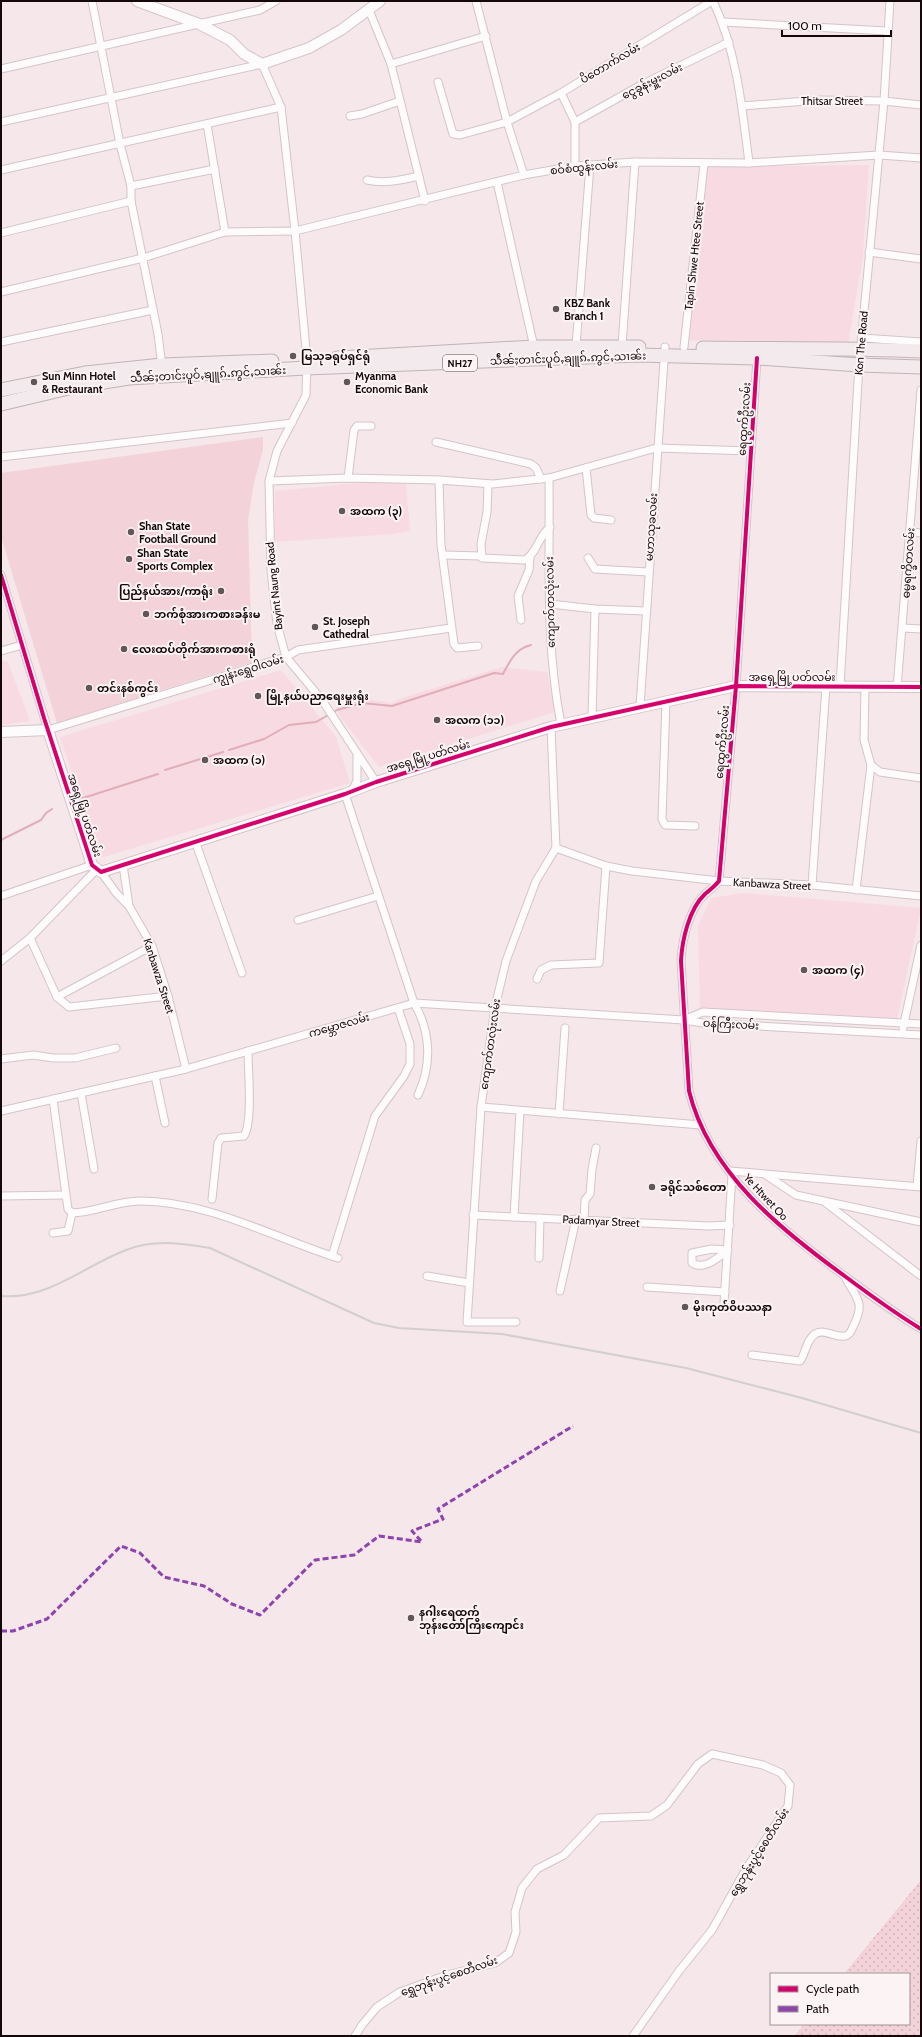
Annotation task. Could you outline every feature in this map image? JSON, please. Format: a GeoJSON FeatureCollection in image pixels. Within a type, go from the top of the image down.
{"type":"FeatureCollection","features":[{"type":"Feature","properties":{"kind":"highway","name":"သဵႅၼ်ႈတၢင်းပူဝ်ႇၶျူၵ်ႉဢွင်ႇသၢၼ်း"},"geometry":{"type":"LineString","coordinates":[[1,390],[85,373],[306,364],[637,355],[684,347],[807,350],[862,344],[921,351]]}},
{"type":"Feature","properties":{"kind":"highway","name":"သဵႅၼ်ႈတၢင်းပူဝ်ႇၶျူၵ်ႉဢွင်ႇသၢၼ်း"},"geometry":{"type":"LineString","coordinates":[[306,364],[534,347],[622,346],[664,351],[859,366],[921,367]]}},
{"type":"Feature","properties":{"kind":"highway","name":"သဵႅၼ်ႈတၢင်းပူဝ်ႇၶျူၵ်ႉဢွင်ႇသၢၼ်း"},"geometry":{"type":"LineString","coordinates":[[1,404],[96,383],[163,371]]}},
{"type":"Feature","properties":{"kind":"street"},"geometry":{"type":"LineString","coordinates":[[92,1],[120,144],[132,186],[131,201],[153,310],[163,371]]}},
{"type":"Feature","properties":{"kind":"street"},"geometry":{"type":"LineString","coordinates":[[137,1],[199,24],[230,40],[244,54],[262,64]]}},
{"type":"Feature","properties":{"kind":"street"},"geometry":{"type":"LineString","coordinates":[[1,69],[260,10],[276,1]]}},
{"type":"Feature","properties":{"kind":"street"},"geometry":{"type":"LineString","coordinates":[[1,122],[262,64],[309,48],[341,30],[380,1]]}},
{"type":"Feature","properties":{"kind":"street"},"geometry":{"type":"LineString","coordinates":[[476,1],[507,122],[524,175]]}},
{"type":"Feature","properties":{"kind":"street"},"geometry":{"type":"LineString","coordinates":[[712,1],[723,22],[730,42],[742,106],[749,162]]}},
{"type":"Feature","properties":{"kind":"street","name":"ပိတောက်လမ်း"},"geometry":{"type":"LineString","coordinates":[[438,82],[453,134],[460,135],[507,122],[561,93],[712,1]]}},
{"type":"Feature","properties":{"kind":"street","name":"Kon The Road"},"geometry":{"type":"LineString","coordinates":[[840,686],[859,366],[884,102],[887,31],[890,1]]}},
{"type":"Feature","properties":{"kind":"street"},"geometry":{"type":"LineString","coordinates":[[369,10],[391,64],[425,200]]}},
{"type":"Feature","properties":{"kind":"street"},"geometry":{"type":"LineString","coordinates":[[723,22],[887,31]]}},
{"type":"Feature","properties":{"kind":"street"},"geometry":{"type":"LineString","coordinates":[[391,64],[486,36]]}},
{"type":"Feature","properties":{"kind":"street","name":"ငွေခွန်းမှူးလမ်း"},"geometry":{"type":"LineString","coordinates":[[575,122],[641,85],[730,42]]}},
{"type":"Feature","properties":{"kind":"street","name":"Bayint Naung Road"},"geometry":{"type":"LineString","coordinates":[[262,64],[281,106],[295,231],[306,364],[306,395],[277,451],[269,481],[271,570],[277,624],[286,657],[328,709],[376,782]]}},
{"type":"Feature","properties":{"kind":"street"},"geometry":{"type":"LineString","coordinates":[[561,93],[575,122],[576,166]]}},
{"type":"Feature","properties":{"kind":"street","name":"Thitsar Street"},"geometry":{"type":"LineString","coordinates":[[742,106],[820,100],[921,105]]}},
{"type":"Feature","properties":{"kind":"street"},"geometry":{"type":"LineString","coordinates":[[350,116],[362,114],[400,101]]}},
{"type":"Feature","properties":{"kind":"street"},"geometry":{"type":"LineString","coordinates":[[1,170],[281,106]]}},
{"type":"Feature","properties":{"kind":"street"},"geometry":{"type":"LineString","coordinates":[[207,124],[225,232]]}},
{"type":"Feature","properties":{"kind":"street","name":"စဝ်စံထွန်းလမ်း"},"geometry":{"type":"LineString","coordinates":[[1,292],[143,258],[225,232],[295,231],[524,175],[576,166],[635,162],[704,164],[879,155],[921,158]]}},
{"type":"Feature","properties":{"kind":"street"},"geometry":{"type":"LineString","coordinates":[[622,346],[635,162]]}},
{"type":"Feature","properties":{"kind":"street","name":"Tapin Shwe Htee Street"},"geometry":{"type":"LineString","coordinates":[[684,347],[704,164]]}},
{"type":"Feature","properties":{"kind":"street"},"geometry":{"type":"LineString","coordinates":[[576,346],[590,165]]}},
{"type":"Feature","properties":{"kind":"street"},"geometry":{"type":"LineString","coordinates":[[132,186],[215,169]]}},
{"type":"Feature","properties":{"kind":"street"},"geometry":{"type":"LineString","coordinates":[[367,180],[375,182],[395,181],[419,176]]}},
{"type":"Feature","properties":{"kind":"street"},"geometry":{"type":"LineString","coordinates":[[497,182],[534,347]]}},
{"type":"Feature","properties":{"kind":"street"},"geometry":{"type":"LineString","coordinates":[[1,233],[131,201]]}},
{"type":"Feature","properties":{"kind":"street"},"geometry":{"type":"LineString","coordinates":[[869,252],[921,259]]}},
{"type":"Feature","properties":{"kind":"street"},"geometry":{"type":"LineString","coordinates":[[1,342],[153,310]]}},
{"type":"Feature","properties":{"kind":"street"},"geometry":{"type":"LineString","coordinates":[[862,344],[921,342]]}},
{"type":"Feature","properties":{"kind":"street","name":"မဟာသုခလမ်း"},"geometry":{"type":"LineString","coordinates":[[640,706],[656,448],[664,351]]}},
{"type":"Feature","properties":{"kind":"street","name":"ရေထွက်ဦးလမ်း"},"geometry":{"type":"LineString","coordinates":[[719,882],[736,686],[757,358]]}},
{"type":"Feature","properties":{"kind":"street","name":"ဓမ္မရက္ခိတလမ်း"},"geometry":{"type":"LineString","coordinates":[[897,688],[918,455],[921,390]]}},
{"type":"Feature","properties":{"kind":"street"},"geometry":{"type":"LineString","coordinates":[[1,457],[292,423]]}},
{"type":"Feature","properties":{"kind":"street"},"geometry":{"type":"LineString","coordinates":[[348,478],[354,430],[357,426],[371,426]]}},
{"type":"Feature","properties":{"kind":"street"},"geometry":{"type":"LineString","coordinates":[[436,442],[531,464],[536,468],[541,479]]}},
{"type":"Feature","properties":{"kind":"street"},"geometry":{"type":"LineString","coordinates":[[269,481],[348,478],[439,480],[488,484],[549,478],[656,448],[751,451]]}},
{"type":"Feature","properties":{"kind":"street"},"geometry":{"type":"LineString","coordinates":[[586,468],[591,515],[594,518],[611,520]]}},
{"type":"Feature","properties":{"kind":"street","name":"ကျောက်တလုံးလမ်း"},"geometry":{"type":"LineString","coordinates":[[516,1322],[467,1322],[481,1107],[494,1007],[506,961],[536,880],[556,848],[556,726],[551,657],[549,478]]}},
{"type":"Feature","properties":{"kind":"street"},"geometry":{"type":"LineString","coordinates":[[439,480],[441,545],[444,555],[451,628],[455,647],[478,646]]}},
{"type":"Feature","properties":{"kind":"street"},"geometry":{"type":"LineString","coordinates":[[481,556],[481,544],[487,512],[488,484]]}},
{"type":"Feature","properties":{"kind":"street"},"geometry":{"type":"LineString","coordinates":[[521,620],[518,596],[530,570],[530,557],[540,537],[550,527]]}},
{"type":"Feature","properties":{"kind":"street"},"geometry":{"type":"LineString","coordinates":[[910,532],[921,533]]}},
{"type":"Feature","properties":{"kind":"street"},"geometry":{"type":"LineString","coordinates":[[444,555],[481,556],[482,558],[520,560],[530,557]]}},
{"type":"Feature","properties":{"kind":"street"},"geometry":{"type":"LineString","coordinates":[[588,558],[595,569],[648,572]]}},
{"type":"Feature","properties":{"kind":"street"},"geometry":{"type":"LineString","coordinates":[[1,575],[48,730],[1,732]]}},
{"type":"Feature","properties":{"kind":"street"},"geometry":{"type":"LineString","coordinates":[[550,604],[594,609],[646,611]]}},
{"type":"Feature","properties":{"kind":"street"},"geometry":{"type":"LineString","coordinates":[[592,718],[594,609]]}},
{"type":"Feature","properties":{"kind":"street","name":"ကျွန်းရွှေဝါလမ်း"},"geometry":{"type":"LineString","coordinates":[[48,730],[286,657],[298,650],[451,628]]}},
{"type":"Feature","properties":{"kind":"street"},"geometry":{"type":"LineString","coordinates":[[903,628],[921,629]]}},
{"type":"Feature","properties":{"kind":"street"},"geometry":{"type":"LineString","coordinates":[[1,651],[22,645]]}},
{"type":"Feature","properties":{"kind":"street","name":"အရှေ့မြို့ပတ်လမ်း"},"geometry":{"type":"LineString","coordinates":[[48,730],[96,869],[124,865],[376,782],[556,726],[640,706],[736,686],[921,687]]}},
{"type":"Feature","properties":{"kind":"street"},"geometry":{"type":"LineString","coordinates":[[812,885],[826,686]]}},
{"type":"Feature","properties":{"kind":"street"},"geometry":{"type":"LineString","coordinates":[[856,890],[871,765],[864,740],[865,687]]}},
{"type":"Feature","properties":{"kind":"street"},"geometry":{"type":"LineString","coordinates":[[666,701],[662,819],[665,825],[695,826]]}},
{"type":"Feature","properties":{"kind":"street"},"geometry":{"type":"LineString","coordinates":[[357,755],[357,780],[349,792],[378,896],[414,1003],[421,1014],[428,1049],[428,1068],[418,1095]]}},
{"type":"Feature","properties":{"kind":"street"},"geometry":{"type":"LineString","coordinates":[[871,765],[880,772],[921,778]]}},
{"type":"Feature","properties":{"kind":"street"},"geometry":{"type":"LineString","coordinates":[[195,841],[242,973]]}},
{"type":"Feature","properties":{"kind":"street","name":"Kanbawza Street"},"geometry":{"type":"LineString","coordinates":[[556,848],[606,866],[719,882],[812,885],[921,896]]}},
{"type":"Feature","properties":{"kind":"street"},"geometry":{"type":"LineString","coordinates":[[124,865],[129,906]]}},
{"type":"Feature","properties":{"kind":"street"},"geometry":{"type":"LineString","coordinates":[[537,979],[541,970],[551,965],[599,963],[601,960],[606,866]]}},
{"type":"Feature","properties":{"kind":"street"},"geometry":{"type":"LineString","coordinates":[[1,896],[96,869]]}},
{"type":"Feature","properties":{"kind":"street"},"geometry":{"type":"LineString","coordinates":[[1,961],[30,938],[96,869]]}},
{"type":"Feature","properties":{"kind":"street","name":"Kanbawza Street"},"geometry":{"type":"LineString","coordinates":[[96,869],[129,906],[152,946],[168,996],[186,1069]]}},
{"type":"Feature","properties":{"kind":"street"},"geometry":{"type":"LineString","coordinates":[[684,1020],[682,946],[693,912],[704,895],[719,882]]}},
{"type":"Feature","properties":{"kind":"street"},"geometry":{"type":"LineString","coordinates":[[298,920],[378,896]]}},
{"type":"Feature","properties":{"kind":"street"},"geometry":{"type":"LineString","coordinates":[[30,938],[57,997],[65,1005],[72,1008],[168,996]]}},
{"type":"Feature","properties":{"kind":"street"},"geometry":{"type":"LineString","coordinates":[[902,1034],[919,963],[921,945]]}},
{"type":"Feature","properties":{"kind":"street"},"geometry":{"type":"LineString","coordinates":[[57,997],[152,946]]}},
{"type":"Feature","properties":{"kind":"street","name":"ကမ္ဘောဇလမ်း"},"geometry":{"type":"LineString","coordinates":[[1,1111],[186,1069],[414,1003],[684,1020]]}},
{"type":"Feature","properties":{"kind":"street"},"geometry":{"type":"LineString","coordinates":[[72,1213],[84,1212],[119,1203],[140,1201],[172,1203],[205,1210],[335,1257],[375,1116],[404,1076],[410,1064],[410,1044],[398,1008]]}},
{"type":"Feature","properties":{"kind":"street","name":"ဝန်ကြီးလမ်း"},"geometry":{"type":"LineString","coordinates":[[684,1020],[703,1012],[921,1024]]}},
{"type":"Feature","properties":{"kind":"street","name":"ဝန်ကြီးလမ်း"},"geometry":{"type":"LineString","coordinates":[[684,1020],[703,1023],[921,1035]]}},
{"type":"Feature","properties":{"kind":"street","name":"Ye Htwet Oo"},"geometry":{"type":"LineString","coordinates":[[684,1020],[689,1091],[694,1110],[701,1126],[731,1173],[772,1220],[844,1276],[904,1319],[921,1329]]}},
{"type":"Feature","properties":{"kind":"street"},"geometry":{"type":"LineString","coordinates":[[559,1114],[565,1028]]}},
{"type":"Feature","properties":{"kind":"street"},"geometry":{"type":"LineString","coordinates":[[1,1059],[33,1055],[53,1058],[75,1058],[116,1048]]}},
{"type":"Feature","properties":{"kind":"street"},"geometry":{"type":"LineString","coordinates":[[212,1199],[218,1143],[221,1138],[244,1136],[246,1133],[249,1112],[248,1051]]}},
{"type":"Feature","properties":{"kind":"street"},"geometry":{"type":"LineString","coordinates":[[155,1076],[165,1123]]}},
{"type":"Feature","properties":{"kind":"street"},"geometry":{"type":"LineString","coordinates":[[81,1093],[94,1169]]}},
{"type":"Feature","properties":{"kind":"street"},"geometry":{"type":"LineString","coordinates":[[53,1099],[68,1209],[72,1213]]}},
{"type":"Feature","properties":{"kind":"street"},"geometry":{"type":"LineString","coordinates":[[481,1107],[701,1126]]}},
{"type":"Feature","properties":{"kind":"street"},"geometry":{"type":"LineString","coordinates":[[514,1217],[520,1110]]}},
{"type":"Feature","properties":{"kind":"street"},"geometry":{"type":"LineString","coordinates":[[724,1303],[730,1225],[731,1173],[764,1174],[919,1186],[921,1141]]}},
{"type":"Feature","properties":{"kind":"street"},"geometry":{"type":"LineString","coordinates":[[584,1219],[585,1200],[590,1194],[592,1169],[596,1148]]}},
{"type":"Feature","properties":{"kind":"street"},"geometry":{"type":"LineString","coordinates":[[764,1174],[796,1195],[921,1222]]}},
{"type":"Feature","properties":{"kind":"street"},"geometry":{"type":"LineString","coordinates":[[1,1196],[66,1195]]}},
{"type":"Feature","properties":{"kind":"street"},"geometry":{"type":"LineString","coordinates":[[824,1202],[921,1276]]}},
{"type":"Feature","properties":{"kind":"street"},"geometry":{"type":"LineString","coordinates":[[53,1233],[68,1231],[72,1213]]}},
{"type":"Feature","properties":{"kind":"street","name":"Padamyar Street"},"geometry":{"type":"LineString","coordinates":[[473,1215],[584,1219],[694,1226],[730,1225]]}},
{"type":"Feature","properties":{"kind":"street"},"geometry":{"type":"LineString","coordinates":[[539,1258],[540,1218]]}},
{"type":"Feature","properties":{"kind":"street"},"geometry":{"type":"LineString","coordinates":[[560,1291],[576,1219]]}},
{"type":"Feature","properties":{"kind":"street"},"geometry":{"type":"LineString","coordinates":[[697,1250],[728,1250],[708,1263],[700,1266],[692,1263],[692,1253],[697,1250]]}},
{"type":"Feature","properties":{"kind":"street"},"geometry":{"type":"LineString","coordinates":[[427,1276],[469,1283]]}},
{"type":"Feature","properties":{"kind":"street"},"geometry":{"type":"LineString","coordinates":[[752,1355],[800,1361],[804,1356],[809,1340],[816,1334],[822,1332],[845,1336],[850,1333],[860,1313],[860,1307],[859,1302],[844,1276]]}},
{"type":"Feature","properties":{"kind":"street"},"geometry":{"type":"LineString","coordinates":[[647,1287],[725,1292]]}},
{"type":"Feature","properties":{"kind":"street","name":"ရွှေဘုန်းပွင့်စေတီလမ်း"},"geometry":{"type":"LineString","coordinates":[[355,2036],[377,2007],[400,1992],[447,1975],[495,1963],[509,1953],[516,1932],[515,1912],[522,1888],[537,1869],[564,1855],[599,1818],[652,1816],[667,1805],[698,1764],[712,1754],[763,1765],[781,1773],[790,1785],[788,1806],[746,1870],[712,1930],[633,2036]]}},
{"type":"Feature","properties":{"kind":"shaded area"},"geometry":{"type":"Polygon","coordinates":[[[869,165],[863,256],[848,345],[689,340],[706,167],[869,165]]]}},
{"type":"Feature","properties":{"kind":"shaded area","name":"Shan State Sports Complex"},"geometry":{"type":"Polygon","coordinates":[[[263,437],[263,450],[254,482],[248,520],[252,662],[57,723],[1,536],[1,473],[263,437]]]}},
{"type":"Feature","properties":{"kind":"shaded area","name":"အထက (၃)"},"geometry":{"type":"Polygon","coordinates":[[[378,481],[406,484],[410,531],[392,534],[275,542],[275,491],[378,481]]]}},
{"type":"Feature","properties":{"kind":"shaded area"},"geometry":{"type":"Polygon","coordinates":[[[1,661],[8,662],[30,721],[1,725],[1,661]]]}},
{"type":"Feature","properties":{"kind":"shaded area","name":"အလက (၁၁)"},"geometry":{"type":"Polygon","coordinates":[[[502,667],[547,672],[555,712],[379,767],[339,715],[336,707],[366,699],[392,703],[399,699],[502,667]]]}},
{"type":"Feature","properties":{"kind":"shaded area","name":"အထက (၁)"},"geometry":{"type":"Polygon","coordinates":[[[281,670],[336,737],[350,783],[100,858],[60,737],[281,670]]]}},
{"type":"Feature","properties":{"kind":"shaded area","name":"အထက (၄)"},"geometry":{"type":"Polygon","coordinates":[[[743,893],[921,908],[897,1020],[700,1013],[698,926],[711,898],[743,893]]]}},
{"type":"Feature","properties":{"kind":"shaded area"},"geometry":{"type":"Polygon","coordinates":[[[921,1880],[921,2036],[794,2036],[803,2025],[910,2025],[910,1973],[845,1973],[921,1880]]]}},
{"type":"Feature","properties":{"kind":"waterway"},"geometry":{"type":"LineString","coordinates":[[229,750],[264,739],[289,725],[316,722],[337,710],[362,703],[392,706],[494,673],[503,674],[517,653],[521,649],[531,645]]}},
{"type":"Feature","properties":{"kind":"waterway"},"geometry":{"type":"LineString","coordinates":[[165,770],[223,752]]}},
{"type":"Feature","properties":{"kind":"waterway"},"geometry":{"type":"LineString","coordinates":[[80,799],[158,774]]}},
{"type":"Feature","properties":{"kind":"waterway"},"geometry":{"type":"LineString","coordinates":[[1,840],[41,820],[46,813],[52,809]]}},
{"type":"Feature","properties":{"kind":"railway"},"geometry":{"type":"LineString","coordinates":[[1,1296],[18,1296],[34,1293],[65,1280],[126,1250],[147,1244],[168,1243],[199,1246],[210,1248],[374,1323],[399,1328],[502,1334],[686,1368],[802,1398],[921,1433]]}},
{"type":"Feature","properties":{"kind":"marked path"},"geometry":{"type":"LineString","coordinates":[[1,1631],[13,1631],[47,1619],[121,1546],[140,1553],[164,1577],[204,1586],[232,1604],[260,1615],[315,1560],[354,1555],[379,1536],[422,1542],[412,1531],[443,1519],[438,1509],[573,1426]]}},
{"type":"Feature","properties":{"kind":"cycle path"},"geometry":{"type":"LineString","coordinates":[[757,358],[736,686],[719,881],[699,900],[691,916],[687,925],[681,961],[689,1091],[699,1121],[713,1148],[730,1173],[751,1197],[773,1219],[821,1259],[883,1304],[921,1329]]}},
{"type":"Feature","properties":{"kind":"cycle path"},"geometry":{"type":"LineString","coordinates":[[1,575],[44,718],[92,865],[101,872],[345,794],[376,782],[551,727],[736,686],[921,687]]}},
{"type":"Feature","properties":{"kind":"place","name":"KBZ Bank Branch 1"},"geometry":{"type":"Point","coordinates":[556,309]}},
{"type":"Feature","properties":{"kind":"place","name":"မြသုခရုပ်ရှင်ရုံ"},"geometry":{"type":"Point","coordinates":[293,356]}},
{"type":"Feature","properties":{"kind":"place","name":"Sun Minn Hotel & Restaurant"},"geometry":{"type":"Point","coordinates":[34,382]}},
{"type":"Feature","properties":{"kind":"place","name":"Myanma Economic Bank"},"geometry":{"type":"Point","coordinates":[347,382]}},
{"type":"Feature","properties":{"kind":"place","name":"အထက (၃)"},"geometry":{"type":"Point","coordinates":[342,511]}},
{"type":"Feature","properties":{"kind":"place","name":"Shan State Football Ground"},"geometry":{"type":"Point","coordinates":[131,532]}},
{"type":"Feature","properties":{"kind":"place","name":"Shan State Sports Complex"},"geometry":{"type":"Point","coordinates":[129,559]}},
{"type":"Feature","properties":{"kind":"place","name":"ပြည်နယ်အား/ကာရုံး"},"geometry":{"type":"Point","coordinates":[221,591]}},
{"type":"Feature","properties":{"kind":"place","name":"ဘက်စုံအားကစားခန်းမ"},"geometry":{"type":"Point","coordinates":[146,614]}},
{"type":"Feature","properties":{"kind":"place","name":"St. Joseph Cathedral"},"geometry":{"type":"Point","coordinates":[315,627]}},
{"type":"Feature","properties":{"kind":"place","name":"လေးထပ်တိုက်အားကစားရုံ"},"geometry":{"type":"Point","coordinates":[124,649]}},
{"type":"Feature","properties":{"kind":"place","name":"တင်းနစ်ကွင်း"},"geometry":{"type":"Point","coordinates":[89,688]}},
{"type":"Feature","properties":{"kind":"place","name":"မြို့နယ်ပညာရေးမှူးရုံး"},"geometry":{"type":"Point","coordinates":[258,696]}},
{"type":"Feature","properties":{"kind":"place","name":"အလက (၁၁)"},"geometry":{"type":"Point","coordinates":[437,720]}},
{"type":"Feature","properties":{"kind":"place","name":"အထက (၁)"},"geometry":{"type":"Point","coordinates":[205,760]}},
{"type":"Feature","properties":{"kind":"place","name":"အထက (၄)"},"geometry":{"type":"Point","coordinates":[804,970]}},
{"type":"Feature","properties":{"kind":"place","name":"ခရိုင်သစ်တော"},"geometry":{"type":"Point","coordinates":[652,1187]}},
{"type":"Feature","properties":{"kind":"place","name":"မိုးကုတ်ဝိပဿနာ"},"geometry":{"type":"Point","coordinates":[685,1307]}},
{"type":"Feature","properties":{"kind":"place","name":"နဂါးရေထွက် ဘုန်းတော်ကြီးကျောင်း"},"geometry":{"type":"Point","coordinates":[411,1618]}}]}
